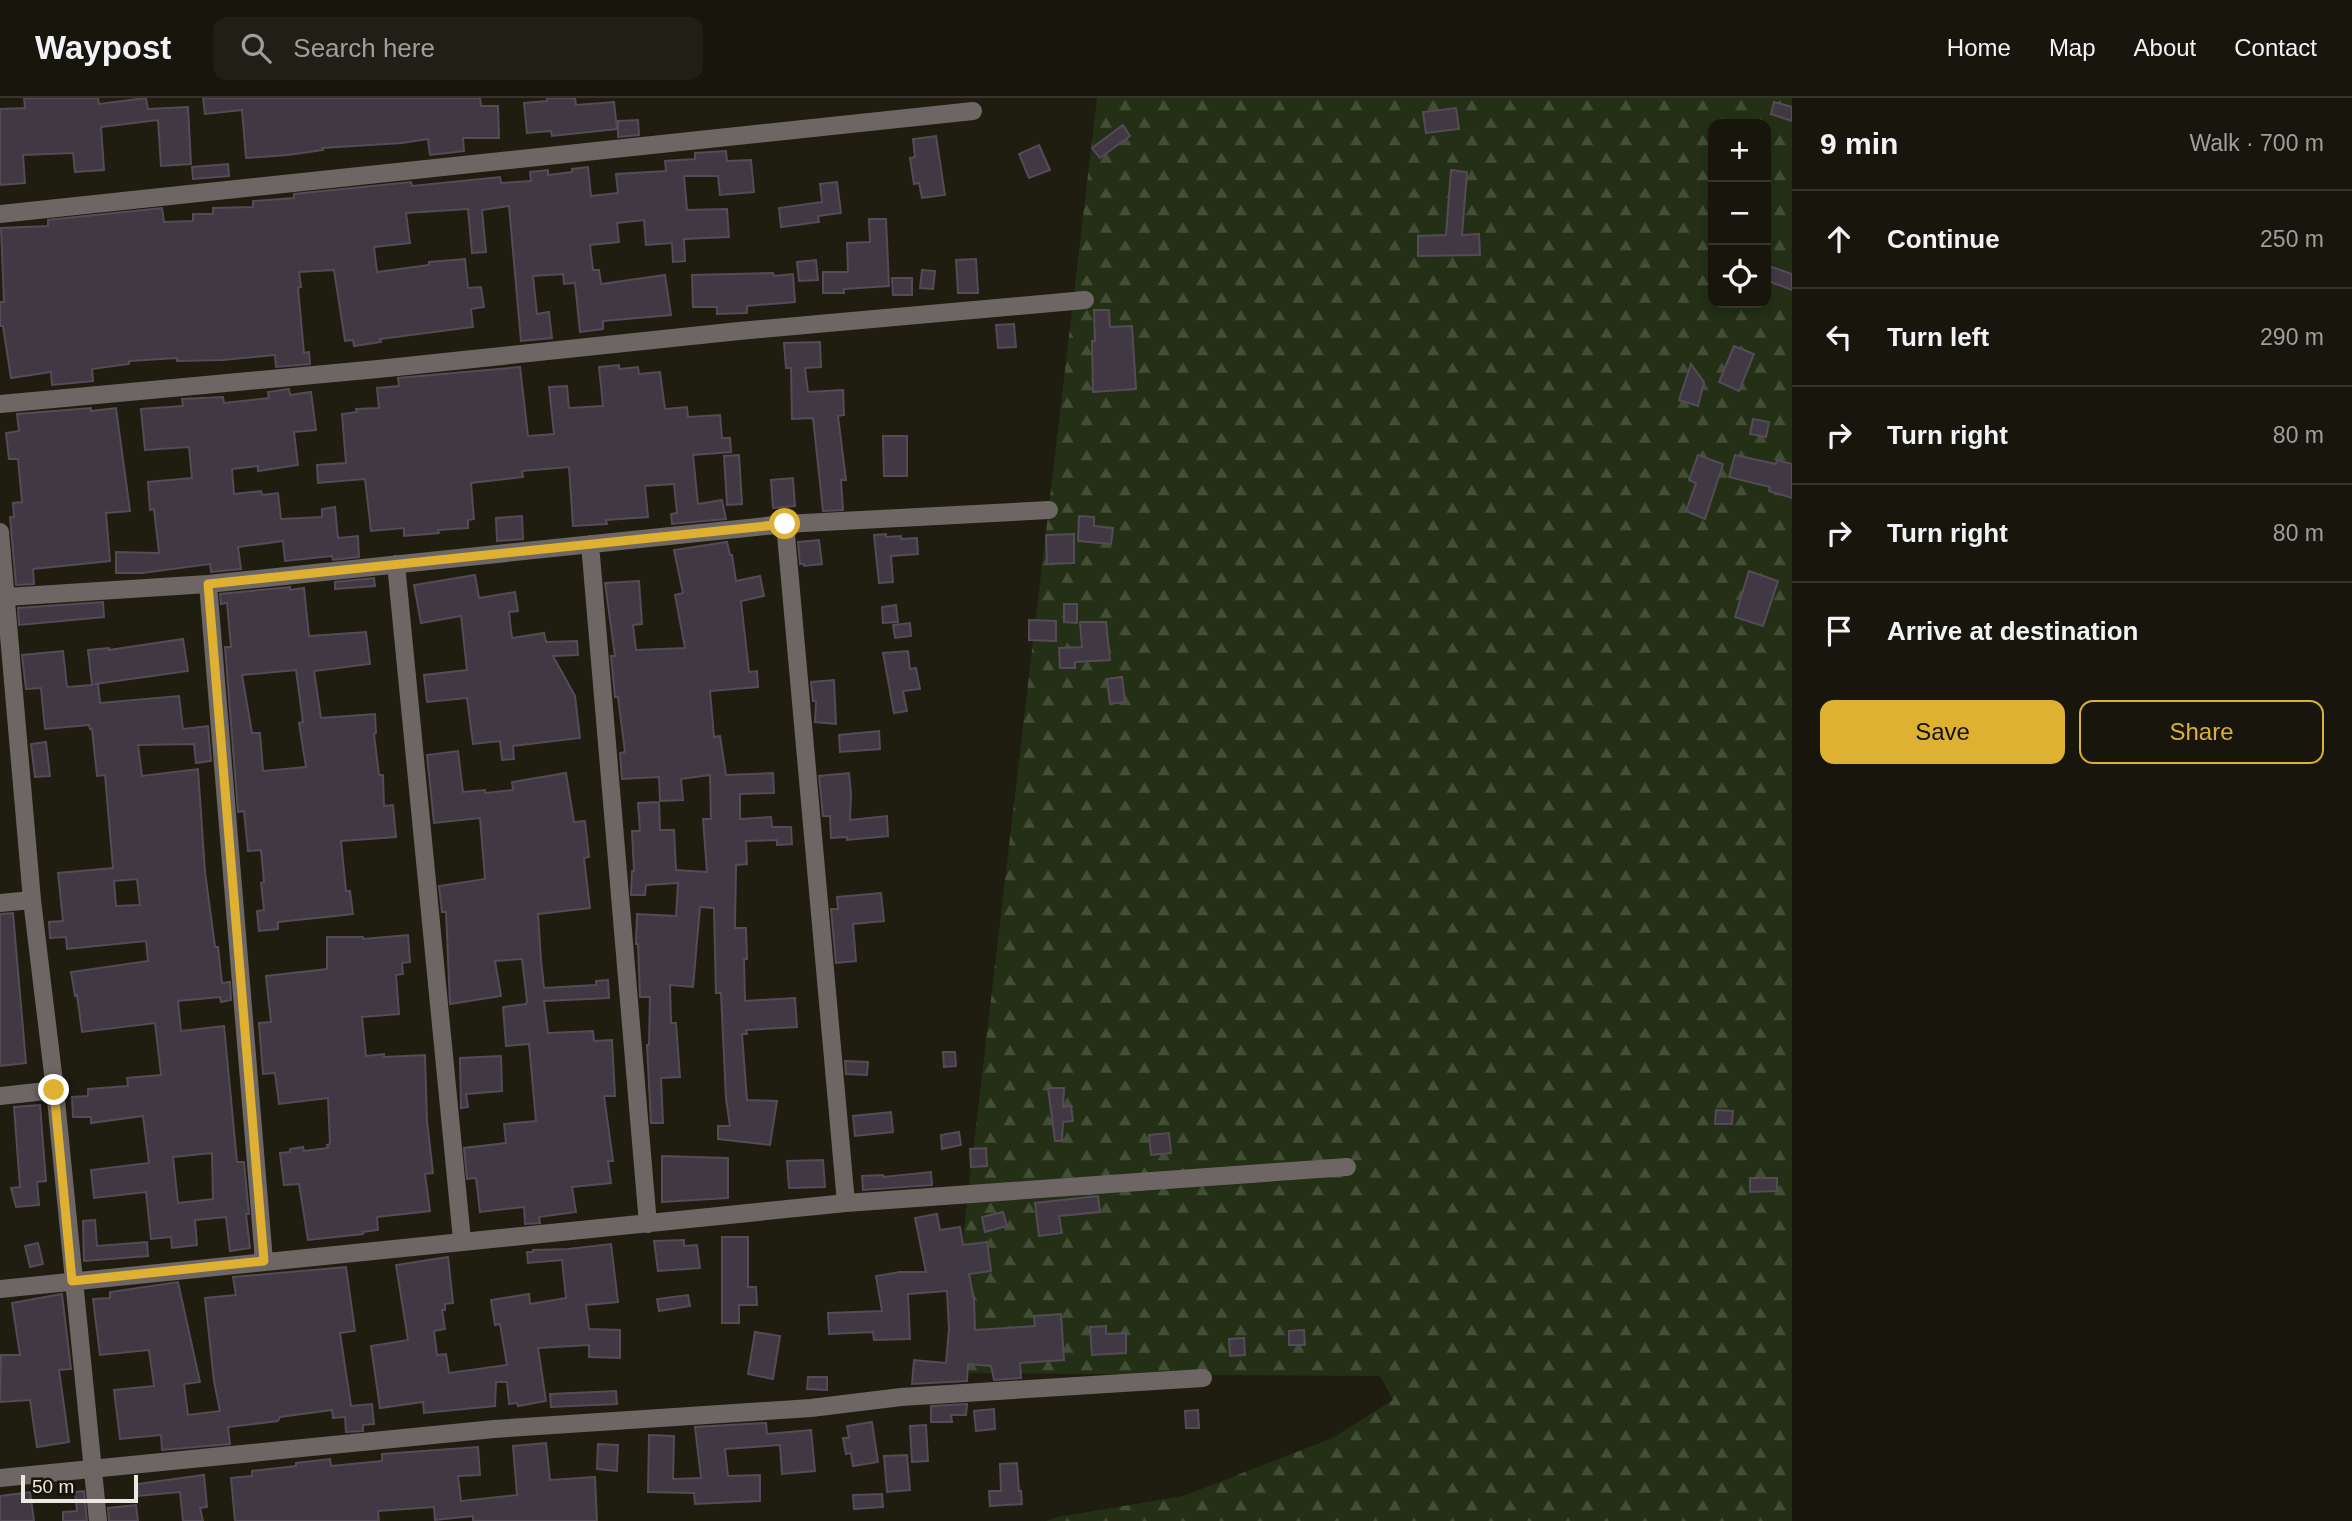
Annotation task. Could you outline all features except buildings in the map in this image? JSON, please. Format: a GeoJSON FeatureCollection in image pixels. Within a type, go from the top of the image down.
{"type":"FeatureCollection","features":[{"type":"Feature","properties":{"kind":"street"},"geometry":{"type":"LineString","coordinates":[[0,214],[973,111]]}},
{"type":"Feature","properties":{"kind":"street"},"geometry":{"type":"LineString","coordinates":[[0,404],[364,371],[739,331],[1085,300]]}},
{"type":"Feature","properties":{"kind":"street"},"geometry":{"type":"LineString","coordinates":[[6,597],[208,584],[785,524],[1049,510]]}},
{"type":"Feature","properties":{"kind":"street"},"geometry":{"type":"LineString","coordinates":[[785,524],[846,1203]]}},
{"type":"Feature","properties":{"kind":"street"},"geometry":{"type":"LineString","coordinates":[[0,532],[6,597],[8,701],[54,1090],[98,1521]]}},
{"type":"Feature","properties":{"kind":"street"},"geometry":{"type":"LineString","coordinates":[[590,544],[648,1224]]}},
{"type":"Feature","properties":{"kind":"street"},"geometry":{"type":"LineString","coordinates":[[396,564],[462,1240]]}},
{"type":"Feature","properties":{"kind":"street"},"geometry":{"type":"LineString","coordinates":[[208,584],[264,1261]]}},
{"type":"Feature","properties":{"kind":"street"},"geometry":{"type":"LineString","coordinates":[[0,903],[32,900]]}},
{"type":"Feature","properties":{"kind":"street"},"geometry":{"type":"LineString","coordinates":[[0,1096],[54,1090]]}},
{"type":"Feature","properties":{"kind":"street"},"geometry":{"type":"LineString","coordinates":[[0,1289],[846,1203],[1347,1167]]}},
{"type":"Feature","properties":{"kind":"street"},"geometry":{"type":"LineString","coordinates":[[0,1478],[494,1429],[811,1408],[901,1397],[1203,1378]]}},
{"type":"Feature","properties":{"kind":"green space"},"geometry":{"type":"Polygon","coordinates":[[[1097,98],[1792,98],[1792,1521],[1046,1521],[1183,1496],[1333,1438],[1393,1400],[1380,1376],[947,1373],[1097,98]]]}},
{"type":"Feature","properties":{"kind":"route"},"geometry":{"type":"LineString","coordinates":[[54,1090],[72,1281],[264,1261],[208,584],[785,524]]}}]}
